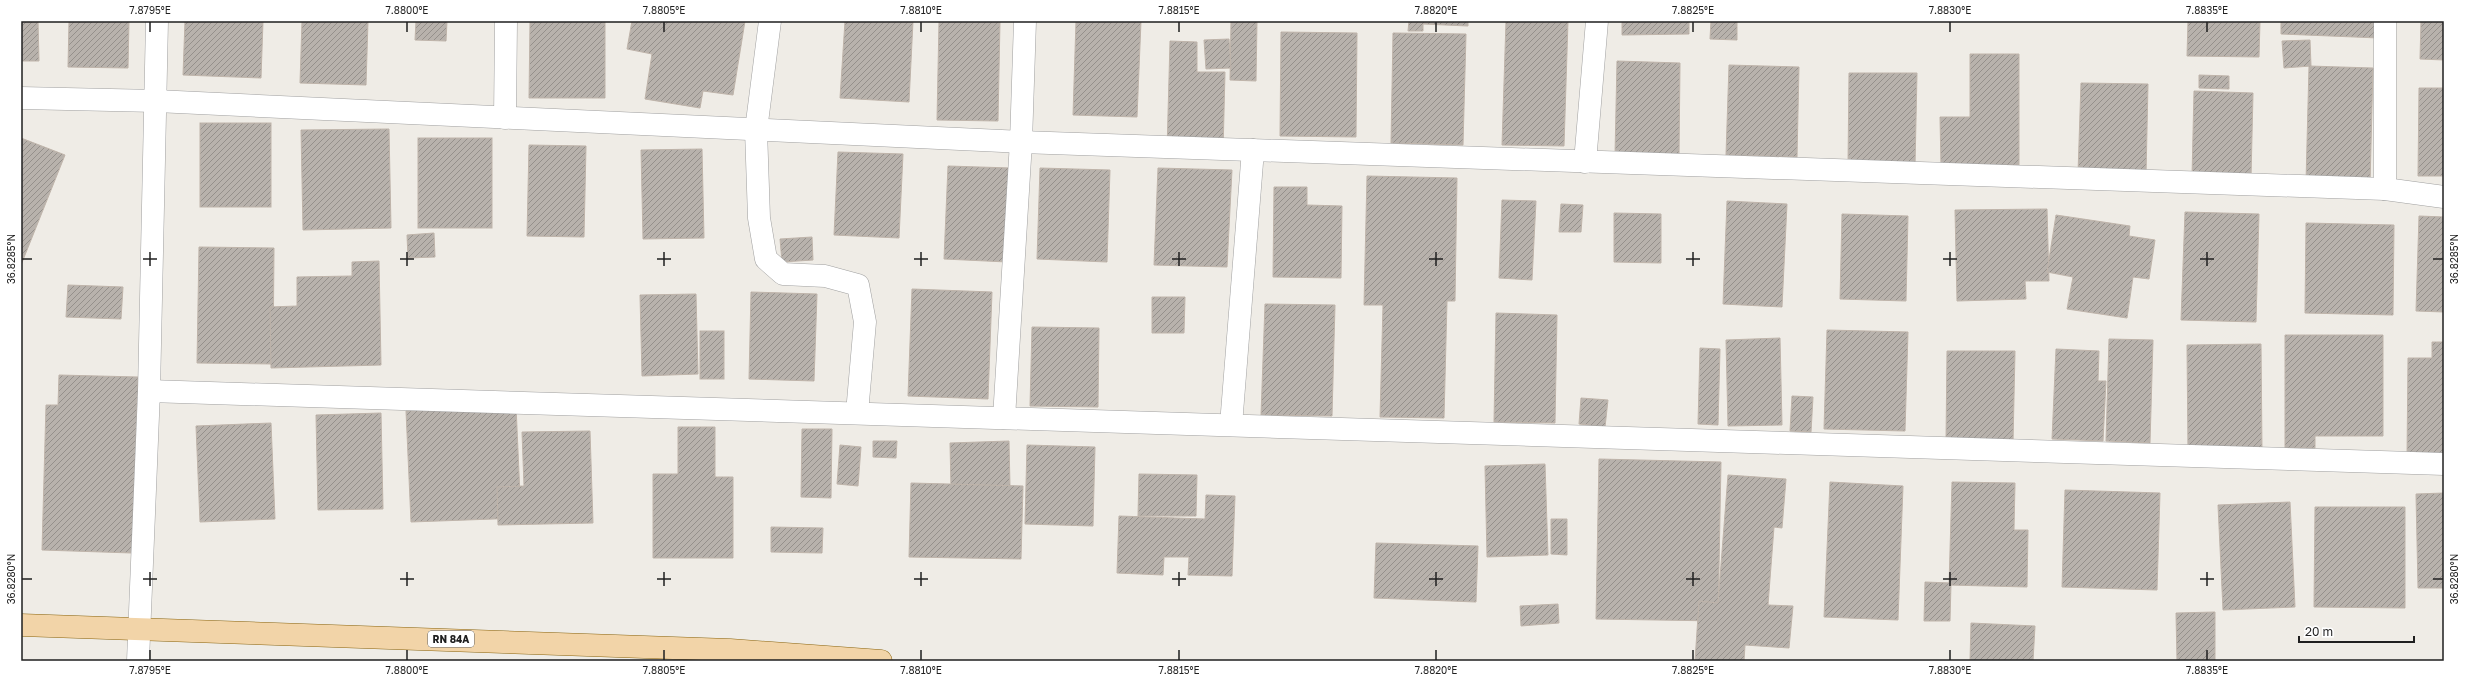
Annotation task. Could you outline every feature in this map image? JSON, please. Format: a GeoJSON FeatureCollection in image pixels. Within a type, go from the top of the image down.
{"type":"FeatureCollection","features":[{"type":"Feature","properties":{"kind":"main road","name":"RN 84A"},"geometry":{"type":"LineString","coordinates":[[21,625],[730,650],[880,661]]}},
{"type":"Feature","properties":{"kind":"street"},"geometry":{"type":"LineString","coordinates":[[138,661],[149,391],[157,21]]}},
{"type":"Feature","properties":{"kind":"street"},"geometry":{"type":"LineString","coordinates":[[505,118],[506,21]]}},
{"type":"Feature","properties":{"kind":"street"},"geometry":{"type":"LineString","coordinates":[[770,21],[756,130],[759,218],[766,259],[782,274],[825,276],[858,285],[865,322],[857,413]]}},
{"type":"Feature","properties":{"kind":"street"},"geometry":{"type":"LineString","coordinates":[[1004,418],[1021,142],[1025,21]]}},
{"type":"Feature","properties":{"kind":"street"},"geometry":{"type":"LineString","coordinates":[[1586,162],[1597,21]]}},
{"type":"Feature","properties":{"kind":"street"},"geometry":{"type":"LineString","coordinates":[[2385,21],[2385,189]]}},
{"type":"Feature","properties":{"kind":"street"},"geometry":{"type":"LineString","coordinates":[[21,98],[156,101],[1021,142],[2385,189],[2444,197]]}},
{"type":"Feature","properties":{"kind":"street"},"geometry":{"type":"LineString","coordinates":[[1231,425],[1253,150]]}},
{"type":"Feature","properties":{"kind":"street"},"geometry":{"type":"LineString","coordinates":[[149,391],[2444,464]]}},
{"type":"Feature","properties":{"kind":"building"},"geometry":{"type":"Polygon","coordinates":[[[21,21],[38,21],[39,61],[21,61],[21,21]]]}},
{"type":"Feature","properties":{"kind":"building"},"geometry":{"type":"Polygon","coordinates":[[[69,21],[129,21],[128,68],[68,67],[69,21]]]}},
{"type":"Feature","properties":{"kind":"building"},"geometry":{"type":"Polygon","coordinates":[[[185,21],[263,21],[261,78],[183,75],[185,21]]]}},
{"type":"Feature","properties":{"kind":"building"},"geometry":{"type":"Polygon","coordinates":[[[302,21],[368,21],[366,85],[300,83],[302,21]]]}},
{"type":"Feature","properties":{"kind":"building"},"geometry":{"type":"Polygon","coordinates":[[[416,21],[447,21],[446,41],[415,40],[416,21]]]}},
{"type":"Feature","properties":{"kind":"building"},"geometry":{"type":"Polygon","coordinates":[[[530,21],[605,21],[605,98],[529,98],[530,21]]]}},
{"type":"Feature","properties":{"kind":"building"},"geometry":{"type":"Polygon","coordinates":[[[632,21],[745,21],[733,95],[703,91],[700,108],[645,99],[652,54],[627,49],[632,21]]]}},
{"type":"Feature","properties":{"kind":"building"},"geometry":{"type":"Polygon","coordinates":[[[845,21],[913,21],[909,102],[840,98],[845,21]]]}},
{"type":"Feature","properties":{"kind":"building"},"geometry":{"type":"Polygon","coordinates":[[[939,21],[1000,21],[998,121],[937,120],[939,21]]]}},
{"type":"Feature","properties":{"kind":"building"},"geometry":{"type":"Polygon","coordinates":[[[1076,21],[1141,21],[1137,117],[1073,115],[1076,21]]]}},
{"type":"Feature","properties":{"kind":"building"},"geometry":{"type":"Polygon","coordinates":[[[1231,21],[1257,21],[1256,81],[1230,80],[1231,21]]]}},
{"type":"Feature","properties":{"kind":"building"},"geometry":{"type":"Polygon","coordinates":[[[1409,21],[1468,21],[1468,26],[1423,24],[1423,31],[1408,31],[1409,21]]]}},
{"type":"Feature","properties":{"kind":"building"},"geometry":{"type":"Polygon","coordinates":[[[1506,21],[1568,21],[1564,146],[1502,145],[1506,21]]]}},
{"type":"Feature","properties":{"kind":"building"},"geometry":{"type":"Polygon","coordinates":[[[1622,21],[1689,21],[1689,34],[1622,35],[1622,21]]]}},
{"type":"Feature","properties":{"kind":"building"},"geometry":{"type":"Polygon","coordinates":[[[1711,21],[1737,21],[1737,40],[1710,39],[1711,21]]]}},
{"type":"Feature","properties":{"kind":"building"},"geometry":{"type":"Polygon","coordinates":[[[2188,21],[2260,21],[2259,57],[2187,56],[2188,21]]]}},
{"type":"Feature","properties":{"kind":"building"},"geometry":{"type":"Polygon","coordinates":[[[2281,21],[2380,21],[2379,38],[2281,34],[2281,21]]]}},
{"type":"Feature","properties":{"kind":"building"},"geometry":{"type":"Polygon","coordinates":[[[2421,21],[2444,21],[2444,60],[2420,59],[2421,21]]]}},
{"type":"Feature","properties":{"kind":"building"},"geometry":{"type":"Polygon","coordinates":[[[1281,32],[1357,33],[1356,137],[1280,136],[1281,32]]]}},
{"type":"Feature","properties":{"kind":"building"},"geometry":{"type":"Polygon","coordinates":[[[1393,33],[1466,34],[1463,145],[1391,143],[1393,33]]]}},
{"type":"Feature","properties":{"kind":"building"},"geometry":{"type":"Polygon","coordinates":[[[1229,39],[1231,68],[1206,69],[1204,40],[1229,39]]]}},
{"type":"Feature","properties":{"kind":"building"},"geometry":{"type":"Polygon","coordinates":[[[2310,40],[2311,66],[2284,68],[2282,41],[2310,40]]]}},
{"type":"Feature","properties":{"kind":"building"},"geometry":{"type":"Polygon","coordinates":[[[1170,41],[1197,42],[1197,72],[1225,72],[1223,152],[1167,151],[1170,41]]]}},
{"type":"Feature","properties":{"kind":"building"},"geometry":{"type":"Polygon","coordinates":[[[1970,54],[2019,54],[2019,165],[1941,166],[1940,117],[1970,117],[1970,54]]]}},
{"type":"Feature","properties":{"kind":"building"},"geometry":{"type":"Polygon","coordinates":[[[1617,61],[1680,63],[1679,156],[1615,155],[1617,61]]]}},
{"type":"Feature","properties":{"kind":"building"},"geometry":{"type":"Polygon","coordinates":[[[1729,65],[1799,67],[1797,157],[1726,155],[1729,65]]]}},
{"type":"Feature","properties":{"kind":"building"},"geometry":{"type":"Polygon","coordinates":[[[2309,66],[2373,68],[2370,184],[2306,182],[2309,66]]]}},
{"type":"Feature","properties":{"kind":"building"},"geometry":{"type":"Polygon","coordinates":[[[1849,73],[1917,73],[1915,166],[1848,165],[1849,73]]]}},
{"type":"Feature","properties":{"kind":"building"},"geometry":{"type":"Polygon","coordinates":[[[2199,75],[2229,76],[2229,89],[2199,88],[2199,75]]]}},
{"type":"Feature","properties":{"kind":"building"},"geometry":{"type":"Polygon","coordinates":[[[2081,83],[2148,84],[2146,175],[2078,173],[2081,83]]]}},
{"type":"Feature","properties":{"kind":"building"},"geometry":{"type":"Polygon","coordinates":[[[2419,88],[2444,88],[2444,176],[2418,176],[2419,88]]]}},
{"type":"Feature","properties":{"kind":"building"},"geometry":{"type":"Polygon","coordinates":[[[2194,91],[2253,93],[2251,178],[2192,177],[2194,91]]]}},
{"type":"Feature","properties":{"kind":"building"},"geometry":{"type":"Polygon","coordinates":[[[200,123],[271,123],[271,207],[200,207],[200,123]]]}},
{"type":"Feature","properties":{"kind":"building"},"geometry":{"type":"Polygon","coordinates":[[[389,129],[391,228],[303,230],[301,130],[389,129]]]}},
{"type":"Feature","properties":{"kind":"building"},"geometry":{"type":"Polygon","coordinates":[[[21,138],[65,155],[21,265],[21,138]]]}},
{"type":"Feature","properties":{"kind":"building"},"geometry":{"type":"Polygon","coordinates":[[[418,138],[492,138],[492,228],[418,228],[418,138]]]}},
{"type":"Feature","properties":{"kind":"building"},"geometry":{"type":"Polygon","coordinates":[[[529,145],[586,146],[584,237],[527,236],[529,145]]]}},
{"type":"Feature","properties":{"kind":"building"},"geometry":{"type":"Polygon","coordinates":[[[702,149],[704,238],[643,239],[641,150],[702,149]]]}},
{"type":"Feature","properties":{"kind":"building"},"geometry":{"type":"Polygon","coordinates":[[[838,152],[903,154],[899,238],[834,235],[838,152]]]}},
{"type":"Feature","properties":{"kind":"building"},"geometry":{"type":"Polygon","coordinates":[[[948,166],[1011,168],[1007,262],[944,259],[948,166]]]}},
{"type":"Feature","properties":{"kind":"building"},"geometry":{"type":"Polygon","coordinates":[[[1040,168],[1110,170],[1107,262],[1037,259],[1040,168]]]}},
{"type":"Feature","properties":{"kind":"building"},"geometry":{"type":"Polygon","coordinates":[[[1158,168],[1232,170],[1227,267],[1154,265],[1158,168]]]}},
{"type":"Feature","properties":{"kind":"building"},"geometry":{"type":"Polygon","coordinates":[[[1367,176],[1457,178],[1455,301],[1447,301],[1444,418],[1380,417],[1383,305],[1364,305],[1367,176]]]}},
{"type":"Feature","properties":{"kind":"building"},"geometry":{"type":"Polygon","coordinates":[[[1274,187],[1307,187],[1307,205],[1342,206],[1341,278],[1273,277],[1274,187]]]}},
{"type":"Feature","properties":{"kind":"building"},"geometry":{"type":"Polygon","coordinates":[[[1502,200],[1536,201],[1532,280],[1499,278],[1502,200]]]}},
{"type":"Feature","properties":{"kind":"building"},"geometry":{"type":"Polygon","coordinates":[[[1727,201],[1787,204],[1782,307],[1723,304],[1727,201]]]}},
{"type":"Feature","properties":{"kind":"building"},"geometry":{"type":"Polygon","coordinates":[[[1561,204],[1583,205],[1581,232],[1559,232],[1561,204]]]}},
{"type":"Feature","properties":{"kind":"building"},"geometry":{"type":"Polygon","coordinates":[[[2047,209],[2049,281],[2025,281],[2026,299],[1957,301],[1955,210],[2047,209]]]}},
{"type":"Feature","properties":{"kind":"building"},"geometry":{"type":"Polygon","coordinates":[[[2185,212],[2259,214],[2256,322],[2181,320],[2185,212]]]}},
{"type":"Feature","properties":{"kind":"building"},"geometry":{"type":"Polygon","coordinates":[[[1614,213],[1661,214],[1661,263],[1614,262],[1614,213]]]}},
{"type":"Feature","properties":{"kind":"building"},"geometry":{"type":"Polygon","coordinates":[[[1842,214],[1908,216],[1906,301],[1840,299],[1842,214]]]}},
{"type":"Feature","properties":{"kind":"building"},"geometry":{"type":"Polygon","coordinates":[[[2056,215],[2130,226],[2129,236],[2155,240],[2149,279],[2133,277],[2127,318],[2067,309],[2073,277],[2047,272],[2056,215]]]}},
{"type":"Feature","properties":{"kind":"building"},"geometry":{"type":"Polygon","coordinates":[[[2419,216],[2444,217],[2444,312],[2416,311],[2419,216]]]}},
{"type":"Feature","properties":{"kind":"building"},"geometry":{"type":"Polygon","coordinates":[[[2306,223],[2394,225],[2393,315],[2305,313],[2306,223]]]}},
{"type":"Feature","properties":{"kind":"building"},"geometry":{"type":"Polygon","coordinates":[[[434,233],[435,257],[408,258],[407,235],[434,233]]]}},
{"type":"Feature","properties":{"kind":"building"},"geometry":{"type":"Polygon","coordinates":[[[812,237],[813,260],[782,262],[780,239],[812,237]]]}},
{"type":"Feature","properties":{"kind":"building"},"geometry":{"type":"Polygon","coordinates":[[[199,247],[274,248],[273,364],[197,363],[199,247]]]}},
{"type":"Feature","properties":{"kind":"building"},"geometry":{"type":"Polygon","coordinates":[[[379,261],[381,365],[271,368],[270,307],[297,306],[297,277],[352,276],[352,262],[379,261]]]}},
{"type":"Feature","properties":{"kind":"building"},"geometry":{"type":"Polygon","coordinates":[[[68,285],[123,287],[121,319],[66,317],[68,285]]]}},
{"type":"Feature","properties":{"kind":"building"},"geometry":{"type":"Polygon","coordinates":[[[912,289],[992,292],[988,399],[908,396],[912,289]]]}},
{"type":"Feature","properties":{"kind":"building"},"geometry":{"type":"Polygon","coordinates":[[[751,292],[817,294],[814,381],[749,379],[751,292]]]}},
{"type":"Feature","properties":{"kind":"building"},"geometry":{"type":"Polygon","coordinates":[[[696,294],[698,374],[642,376],[640,295],[696,294]]]}},
{"type":"Feature","properties":{"kind":"building"},"geometry":{"type":"Polygon","coordinates":[[[1152,297],[1185,297],[1184,333],[1152,333],[1152,297]]]}},
{"type":"Feature","properties":{"kind":"building"},"geometry":{"type":"Polygon","coordinates":[[[1265,304],[1335,305],[1332,416],[1261,415],[1265,304]]]}},
{"type":"Feature","properties":{"kind":"building"},"geometry":{"type":"Polygon","coordinates":[[[1496,313],[1557,315],[1555,423],[1494,422],[1496,313]]]}},
{"type":"Feature","properties":{"kind":"building"},"geometry":{"type":"Polygon","coordinates":[[[1032,327],[1099,328],[1098,407],[1030,406],[1032,327]]]}},
{"type":"Feature","properties":{"kind":"building"},"geometry":{"type":"Polygon","coordinates":[[[1827,330],[1908,332],[1905,431],[1824,429],[1827,330]]]}},
{"type":"Feature","properties":{"kind":"building"},"geometry":{"type":"Polygon","coordinates":[[[700,331],[724,331],[724,379],[700,379],[700,331]]]}},
{"type":"Feature","properties":{"kind":"building"},"geometry":{"type":"Polygon","coordinates":[[[2285,335],[2383,335],[2383,436],[2315,436],[2315,448],[2285,448],[2285,335]]]}},
{"type":"Feature","properties":{"kind":"building"},"geometry":{"type":"Polygon","coordinates":[[[1780,338],[1782,425],[1728,426],[1726,340],[1780,338]]]}},
{"type":"Feature","properties":{"kind":"building"},"geometry":{"type":"Polygon","coordinates":[[[2109,339],[2153,340],[2150,443],[2106,441],[2109,339]]]}},
{"type":"Feature","properties":{"kind":"building"},"geometry":{"type":"Polygon","coordinates":[[[2432,342],[2444,342],[2444,459],[2407,458],[2408,358],[2432,358],[2432,342]]]}},
{"type":"Feature","properties":{"kind":"building"},"geometry":{"type":"Polygon","coordinates":[[[2261,344],[2262,452],[2188,452],[2187,345],[2261,344]]]}},
{"type":"Feature","properties":{"kind":"building"},"geometry":{"type":"Polygon","coordinates":[[[1700,348],[1720,349],[1718,425],[1698,424],[1700,348]]]}},
{"type":"Feature","properties":{"kind":"building"},"geometry":{"type":"Polygon","coordinates":[[[2056,349],[2099,351],[2098,381],[2106,381],[2103,441],[2052,439],[2056,349]]]}},
{"type":"Feature","properties":{"kind":"building"},"geometry":{"type":"Polygon","coordinates":[[[1947,351],[2015,351],[2013,443],[1946,442],[1947,351]]]}},
{"type":"Feature","properties":{"kind":"building"},"geometry":{"type":"Polygon","coordinates":[[[59,375],[138,377],[132,553],[42,550],[46,405],[58,405],[59,375]]]}},
{"type":"Feature","properties":{"kind":"building"},"geometry":{"type":"Polygon","coordinates":[[[1792,396],[1813,397],[1811,432],[1790,431],[1792,396]]]}},
{"type":"Feature","properties":{"kind":"building"},"geometry":{"type":"Polygon","coordinates":[[[1581,398],[1608,400],[1605,427],[1579,424],[1581,398]]]}},
{"type":"Feature","properties":{"kind":"building"},"geometry":{"type":"Polygon","coordinates":[[[516,406],[521,518],[411,522],[406,411],[516,406]]]}},
{"type":"Feature","properties":{"kind":"building"},"geometry":{"type":"Polygon","coordinates":[[[381,413],[383,509],[318,510],[316,415],[381,413]]]}},
{"type":"Feature","properties":{"kind":"building"},"geometry":{"type":"Polygon","coordinates":[[[271,423],[275,519],[200,522],[196,426],[271,423]]]}},
{"type":"Feature","properties":{"kind":"building"},"geometry":{"type":"Polygon","coordinates":[[[678,427],[715,427],[715,477],[733,477],[733,558],[653,558],[653,474],[678,474],[678,427]]]}},
{"type":"Feature","properties":{"kind":"building"},"geometry":{"type":"Polygon","coordinates":[[[802,429],[832,429],[831,498],[801,497],[802,429]]]}},
{"type":"Feature","properties":{"kind":"building"},"geometry":{"type":"Polygon","coordinates":[[[590,431],[593,523],[498,525],[497,487],[524,486],[522,432],[590,431]]]}},
{"type":"Feature","properties":{"kind":"building"},"geometry":{"type":"Polygon","coordinates":[[[873,441],[897,441],[896,458],[873,457],[873,441]]]}},
{"type":"Feature","properties":{"kind":"building"},"geometry":{"type":"Polygon","coordinates":[[[1009,441],[1010,487],[951,488],[950,443],[1009,441]]]}},
{"type":"Feature","properties":{"kind":"building"},"geometry":{"type":"Polygon","coordinates":[[[840,445],[861,447],[858,486],[837,484],[840,445]]]}},
{"type":"Feature","properties":{"kind":"building"},"geometry":{"type":"Polygon","coordinates":[[[1027,445],[1095,447],[1093,526],[1025,524],[1027,445]]]}},
{"type":"Feature","properties":{"kind":"building"},"geometry":{"type":"Polygon","coordinates":[[[1599,459],[1721,462],[1718,621],[1596,619],[1599,459]]]}},
{"type":"Feature","properties":{"kind":"building"},"geometry":{"type":"Polygon","coordinates":[[[1545,464],[1548,555],[1487,557],[1485,466],[1545,464]]]}},
{"type":"Feature","properties":{"kind":"building"},"geometry":{"type":"Polygon","coordinates":[[[1139,474],[1197,475],[1196,516],[1138,516],[1139,474]]]}},
{"type":"Feature","properties":{"kind":"building"},"geometry":{"type":"Polygon","coordinates":[[[1728,475],[1786,479],[1782,528],[1774,527],[1768,605],[1793,606],[1789,648],[1745,645],[1744,661],[1695,661],[1699,601],[1718,603],[1728,475]]]}},
{"type":"Feature","properties":{"kind":"building"},"geometry":{"type":"Polygon","coordinates":[[[1830,482],[1903,486],[1898,620],[1824,617],[1830,482]]]}},
{"type":"Feature","properties":{"kind":"building"},"geometry":{"type":"Polygon","coordinates":[[[1952,482],[2015,483],[2014,530],[2028,530],[2027,587],[1949,585],[1952,482]]]}},
{"type":"Feature","properties":{"kind":"building"},"geometry":{"type":"Polygon","coordinates":[[[911,483],[1023,486],[1021,559],[909,557],[911,483]]]}},
{"type":"Feature","properties":{"kind":"building"},"geometry":{"type":"Polygon","coordinates":[[[2065,490],[2160,493],[2157,590],[2062,587],[2065,490]]]}},
{"type":"Feature","properties":{"kind":"building"},"geometry":{"type":"Polygon","coordinates":[[[2444,493],[2444,588],[2418,588],[2416,494],[2444,493]]]}},
{"type":"Feature","properties":{"kind":"building"},"geometry":{"type":"Polygon","coordinates":[[[1206,495],[1235,496],[1232,576],[1188,575],[1189,557],[1164,557],[1163,575],[1117,573],[1119,516],[1205,519],[1206,495]]]}},
{"type":"Feature","properties":{"kind":"building"},"geometry":{"type":"Polygon","coordinates":[[[2290,502],[2295,607],[2223,610],[2218,505],[2290,502]]]}},
{"type":"Feature","properties":{"kind":"building"},"geometry":{"type":"Polygon","coordinates":[[[2315,507],[2405,507],[2405,608],[2314,607],[2315,507]]]}},
{"type":"Feature","properties":{"kind":"building"},"geometry":{"type":"Polygon","coordinates":[[[1551,519],[1567,519],[1567,555],[1551,554],[1551,519]]]}},
{"type":"Feature","properties":{"kind":"building"},"geometry":{"type":"Polygon","coordinates":[[[771,527],[823,528],[822,553],[771,552],[771,527]]]}},
{"type":"Feature","properties":{"kind":"building"},"geometry":{"type":"Polygon","coordinates":[[[1376,543],[1478,546],[1476,602],[1374,598],[1376,543]]]}},
{"type":"Feature","properties":{"kind":"building"},"geometry":{"type":"Polygon","coordinates":[[[1925,582],[1951,583],[1950,621],[1924,621],[1925,582]]]}},
{"type":"Feature","properties":{"kind":"building"},"geometry":{"type":"Polygon","coordinates":[[[1558,604],[1559,623],[1521,626],[1520,606],[1558,604]]]}},
{"type":"Feature","properties":{"kind":"building"},"geometry":{"type":"Polygon","coordinates":[[[2215,612],[2215,661],[2177,661],[2176,613],[2215,612]]]}},
{"type":"Feature","properties":{"kind":"building"},"geometry":{"type":"Polygon","coordinates":[[[1971,623],[2035,626],[2033,661],[1970,661],[1971,623]]]}}]}
